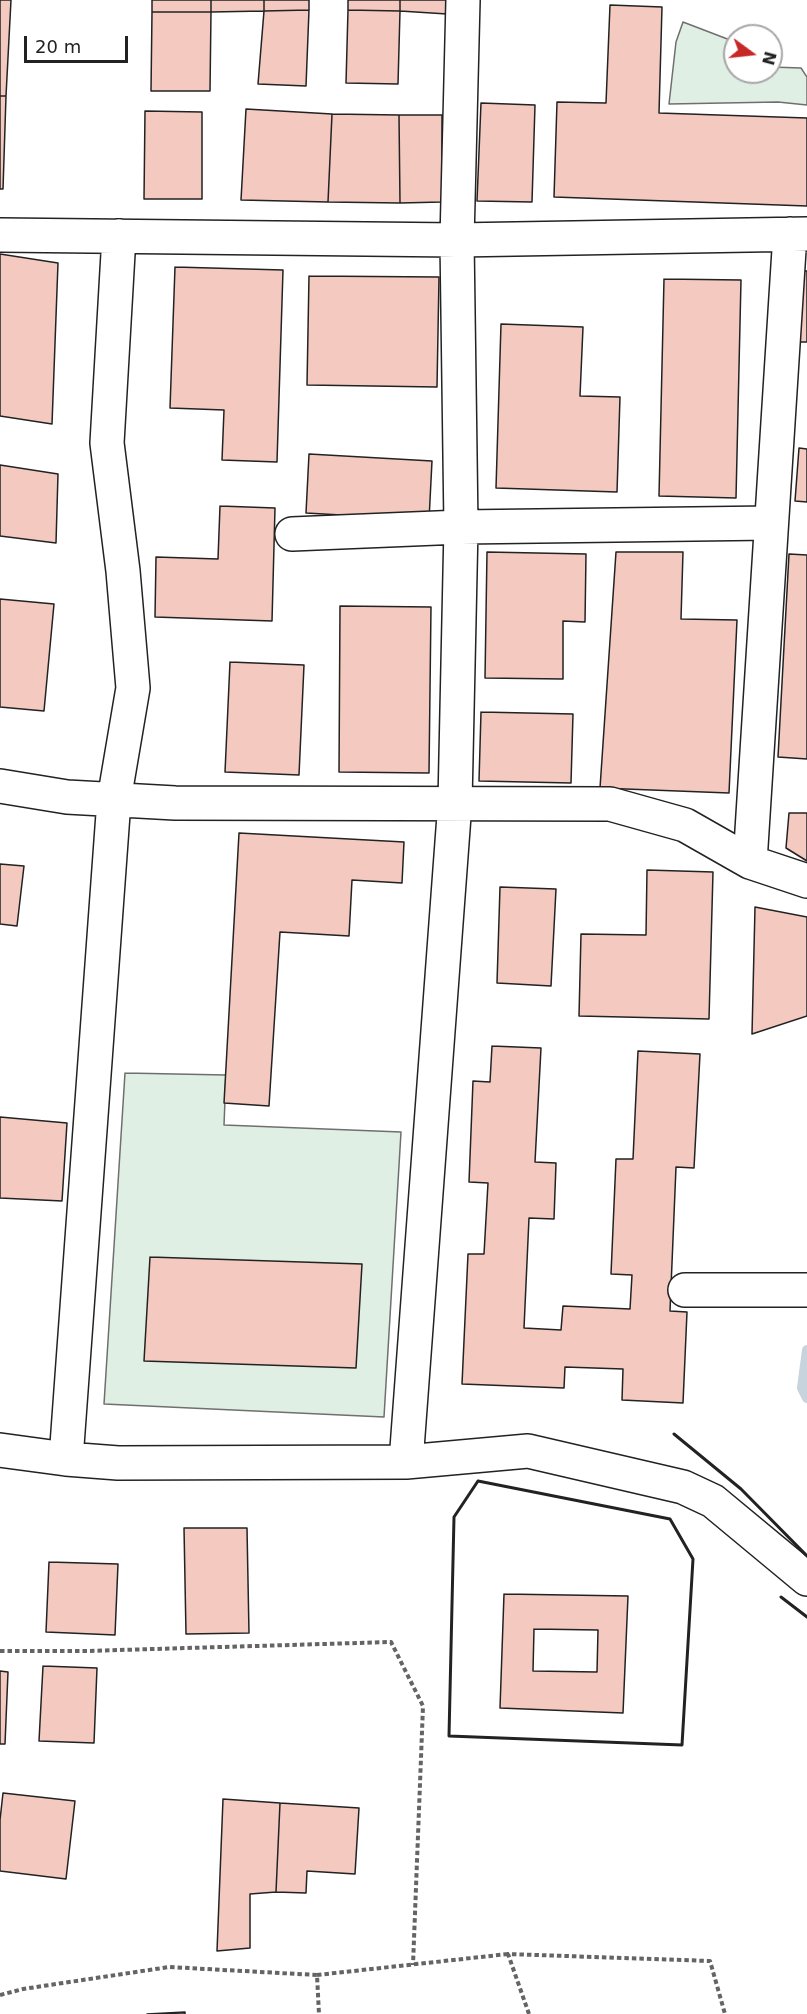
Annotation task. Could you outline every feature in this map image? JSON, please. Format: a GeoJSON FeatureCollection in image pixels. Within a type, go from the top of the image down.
{"type":"FeatureCollection","features":[{"type":"Feature","properties":{"kind":"street"},"geometry":{"type":"LineString","coordinates":[[406,1462],[455,802],[461,527],[457,240],[464,0]]}},
{"type":"Feature","properties":{"kind":"street"},"geometry":{"type":"LineString","coordinates":[[0,235],[457,240],[798,234],[771,523],[750,862]]}},
{"type":"Feature","properties":{"kind":"street"},"geometry":{"type":"LineString","coordinates":[[66,1459],[114,800],[133,688],[123,571],[107,443],[119,236]]}},
{"type":"Feature","properties":{"kind":"street"},"geometry":{"type":"LineString","coordinates":[[292,534],[461,527],[771,523]]}},
{"type":"Feature","properties":{"kind":"street"},"geometry":{"type":"LineString","coordinates":[[0,786],[67,797],[175,803],[609,804],[685,825],[750,862],[807,881]]}},
{"type":"Feature","properties":{"kind":"street"},"geometry":{"type":"LineString","coordinates":[[685,1290],[807,1290]]}},
{"type":"Feature","properties":{"kind":"street"},"geometry":{"type":"LineString","coordinates":[[0,1450],[118,1463],[406,1462],[528,1451],[683,1487],[713,1501],[807,1579]]}},
{"type":"Feature","properties":{"kind":"path"},"geometry":{"type":"LineString","coordinates":[[0,1651],[86,1651],[391,1642],[423,1706],[413,1965]]}},
{"type":"Feature","properties":{"kind":"path"},"geometry":{"type":"LineString","coordinates":[[508,1954],[529,2014]]}},
{"type":"Feature","properties":{"kind":"path"},"geometry":{"type":"LineString","coordinates":[[0,1995],[23,1989],[169,1967],[317,1975],[508,1954],[710,1961],[725,2014]]}},
{"type":"Feature","properties":{"kind":"path"},"geometry":{"type":"LineString","coordinates":[[317,1975],[319,2014]]}},
{"type":"Feature","properties":{"kind":"green space"},"geometry":{"type":"Polygon","coordinates":[[[683,22],[723,37],[723,84],[783,84],[783,67],[801,68],[807,77],[807,105],[778,102],[669,104],[676,42],[683,22]]]}},
{"type":"Feature","properties":{"kind":"green space"},"geometry":{"type":"Polygon","coordinates":[[[125,1073],[226,1075],[224,1125],[401,1132],[384,1417],[104,1404],[125,1073]]]}},
{"type":"Feature","properties":{"kind":"building"},"geometry":{"type":"Polygon","coordinates":[[[0,0],[11,0],[6,96],[0,96],[0,0]]]}},
{"type":"Feature","properties":{"kind":"building"},"geometry":{"type":"Polygon","coordinates":[[[152,0],[211,0],[211,12],[152,12],[152,0]]]}},
{"type":"Feature","properties":{"kind":"building"},"geometry":{"type":"Polygon","coordinates":[[[211,0],[264,0],[264,11],[211,12],[211,0]]]}},
{"type":"Feature","properties":{"kind":"building"},"geometry":{"type":"Polygon","coordinates":[[[264,0],[309,0],[309,10],[264,11],[264,0]]]}},
{"type":"Feature","properties":{"kind":"building"},"geometry":{"type":"Polygon","coordinates":[[[348,0],[400,0],[400,11],[348,10],[348,0]]]}},
{"type":"Feature","properties":{"kind":"building"},"geometry":{"type":"Polygon","coordinates":[[[400,0],[448,0],[447,14],[400,11],[400,0]]]}},
{"type":"Feature","properties":{"kind":"building"},"geometry":{"type":"Polygon","coordinates":[[[610,5],[662,7],[659,113],[807,118],[807,206],[554,197],[557,102],[606,103],[610,5]]]}},
{"type":"Feature","properties":{"kind":"building"},"geometry":{"type":"Polygon","coordinates":[[[309,10],[306,86],[258,84],[264,11],[309,10]]]}},
{"type":"Feature","properties":{"kind":"building"},"geometry":{"type":"Polygon","coordinates":[[[348,10],[400,11],[398,84],[346,83],[348,10]]]}},
{"type":"Feature","properties":{"kind":"building"},"geometry":{"type":"Polygon","coordinates":[[[152,12],[211,12],[210,91],[151,91],[152,12]]]}},
{"type":"Feature","properties":{"kind":"building"},"geometry":{"type":"Polygon","coordinates":[[[0,96],[6,96],[3,189],[0,189],[0,96]]]}},
{"type":"Feature","properties":{"kind":"building"},"geometry":{"type":"Polygon","coordinates":[[[481,103],[535,105],[532,202],[477,201],[481,103]]]}},
{"type":"Feature","properties":{"kind":"building"},"geometry":{"type":"Polygon","coordinates":[[[246,109],[332,114],[328,202],[241,200],[246,109]]]}},
{"type":"Feature","properties":{"kind":"building"},"geometry":{"type":"Polygon","coordinates":[[[145,111],[202,112],[202,199],[144,199],[145,111]]]}},
{"type":"Feature","properties":{"kind":"building"},"geometry":{"type":"Polygon","coordinates":[[[332,114],[399,115],[400,203],[328,202],[332,114]]]}},
{"type":"Feature","properties":{"kind":"building"},"geometry":{"type":"Polygon","coordinates":[[[399,115],[442,115],[442,202],[400,203],[399,115]]]}},
{"type":"Feature","properties":{"kind":"building"},"geometry":{"type":"Polygon","coordinates":[[[0,254],[58,263],[52,424],[0,416],[0,254]]]}},
{"type":"Feature","properties":{"kind":"building"},"geometry":{"type":"Polygon","coordinates":[[[175,267],[283,270],[277,462],[222,460],[224,410],[170,408],[175,267]]]}},
{"type":"Feature","properties":{"kind":"building"},"geometry":{"type":"Polygon","coordinates":[[[800,271],[807,271],[807,342],[799,342],[800,271]]]}},
{"type":"Feature","properties":{"kind":"building"},"geometry":{"type":"Polygon","coordinates":[[[309,276],[439,277],[437,387],[307,385],[309,276]]]}},
{"type":"Feature","properties":{"kind":"building"},"geometry":{"type":"Polygon","coordinates":[[[664,279],[741,280],[736,498],[659,496],[664,279]]]}},
{"type":"Feature","properties":{"kind":"building"},"geometry":{"type":"Polygon","coordinates":[[[501,324],[583,327],[580,396],[620,397],[617,492],[496,488],[501,324]]]}},
{"type":"Feature","properties":{"kind":"building"},"geometry":{"type":"Polygon","coordinates":[[[799,448],[807,449],[807,502],[795,501],[799,448]]]}},
{"type":"Feature","properties":{"kind":"building"},"geometry":{"type":"Polygon","coordinates":[[[309,454],[432,461],[429,520],[306,513],[309,454]]]}},
{"type":"Feature","properties":{"kind":"building"},"geometry":{"type":"Polygon","coordinates":[[[0,465],[58,474],[56,543],[0,536],[0,465]]]}},
{"type":"Feature","properties":{"kind":"building"},"geometry":{"type":"Polygon","coordinates":[[[220,506],[275,508],[272,621],[155,617],[156,557],[218,559],[220,506]]]}},
{"type":"Feature","properties":{"kind":"building"},"geometry":{"type":"Polygon","coordinates":[[[487,552],[586,554],[585,622],[563,621],[563,679],[485,678],[487,552]]]}},
{"type":"Feature","properties":{"kind":"building"},"geometry":{"type":"Polygon","coordinates":[[[616,552],[683,552],[681,619],[737,620],[729,793],[600,788],[616,552]]]}},
{"type":"Feature","properties":{"kind":"building"},"geometry":{"type":"Polygon","coordinates":[[[789,554],[807,555],[807,759],[778,757],[789,554]]]}},
{"type":"Feature","properties":{"kind":"building"},"geometry":{"type":"Polygon","coordinates":[[[0,599],[54,604],[44,711],[0,707],[0,599]]]}},
{"type":"Feature","properties":{"kind":"building"},"geometry":{"type":"Polygon","coordinates":[[[340,606],[431,607],[429,773],[339,772],[340,606]]]}},
{"type":"Feature","properties":{"kind":"building"},"geometry":{"type":"Polygon","coordinates":[[[230,662],[304,665],[299,775],[225,772],[230,662]]]}},
{"type":"Feature","properties":{"kind":"building"},"geometry":{"type":"Polygon","coordinates":[[[481,712],[573,714],[571,783],[479,781],[481,712]]]}},
{"type":"Feature","properties":{"kind":"building"},"geometry":{"type":"Polygon","coordinates":[[[789,813],[807,813],[807,861],[786,848],[789,813]]]}},
{"type":"Feature","properties":{"kind":"building"},"geometry":{"type":"Polygon","coordinates":[[[239,833],[404,842],[402,883],[352,880],[349,936],[280,932],[269,1106],[224,1103],[239,833]]]}},
{"type":"Feature","properties":{"kind":"building"},"geometry":{"type":"Polygon","coordinates":[[[0,864],[24,866],[17,926],[0,924],[0,864]]]}},
{"type":"Feature","properties":{"kind":"building"},"geometry":{"type":"Polygon","coordinates":[[[647,870],[713,872],[709,1019],[579,1016],[581,934],[646,935],[647,870]]]}},
{"type":"Feature","properties":{"kind":"building"},"geometry":{"type":"Polygon","coordinates":[[[500,887],[556,889],[551,986],[497,983],[500,887]]]}},
{"type":"Feature","properties":{"kind":"building"},"geometry":{"type":"Polygon","coordinates":[[[755,907],[807,917],[807,1016],[752,1034],[755,907]]]}},
{"type":"Feature","properties":{"kind":"building"},"geometry":{"type":"Polygon","coordinates":[[[492,1046],[541,1048],[535,1162],[556,1163],[554,1219],[529,1218],[524,1328],[561,1330],[563,1306],[630,1309],[632,1275],[611,1274],[616,1159],[633,1159],[638,1051],[700,1054],[694,1168],[676,1167],[670,1311],[687,1312],[683,1403],[622,1400],[623,1369],[565,1367],[564,1388],[462,1384],[468,1254],[484,1254],[488,1183],[469,1182],[473,1081],[490,1082],[492,1046]]]}},
{"type":"Feature","properties":{"kind":"building"},"geometry":{"type":"Polygon","coordinates":[[[0,1117],[67,1123],[62,1201],[0,1198],[0,1117]]]}},
{"type":"Feature","properties":{"kind":"building"},"geometry":{"type":"Polygon","coordinates":[[[150,1257],[362,1264],[356,1368],[144,1361],[150,1257]]]}},
{"type":"Feature","properties":{"kind":"building"},"geometry":{"type":"Polygon","coordinates":[[[184,1528],[247,1528],[249,1633],[186,1634],[184,1528]]]}},
{"type":"Feature","properties":{"kind":"building"},"geometry":{"type":"Polygon","coordinates":[[[49,1562],[118,1564],[115,1635],[46,1632],[49,1562]]]}},
{"type":"Feature","properties":{"kind":"building"},"geometry":{"type":"Polygon","coordinates":[[[504,1594],[628,1596],[623,1713],[500,1708],[504,1594]],[[534,1629],[533,1671],[597,1672],[598,1630],[534,1629]]]}},
{"type":"Feature","properties":{"kind":"building"},"geometry":{"type":"Polygon","coordinates":[[[43,1666],[97,1668],[94,1743],[39,1741],[43,1666]]]}},
{"type":"Feature","properties":{"kind":"building"},"geometry":{"type":"Polygon","coordinates":[[[0,1671],[8,1672],[5,1744],[0,1744],[0,1671]]]}},
{"type":"Feature","properties":{"kind":"building"},"geometry":{"type":"Polygon","coordinates":[[[3,1793],[75,1801],[66,1879],[0,1871],[0,1820],[3,1793]]]}},
{"type":"Feature","properties":{"kind":"building"},"geometry":{"type":"Polygon","coordinates":[[[223,1799],[280,1803],[276,1892],[250,1894],[250,1948],[217,1951],[223,1799]]]}},
{"type":"Feature","properties":{"kind":"building"},"geometry":{"type":"Polygon","coordinates":[[[280,1803],[359,1808],[355,1874],[307,1871],[306,1893],[276,1892],[280,1803]]]}},
{"type":"Feature","properties":{"kind":"building"},"geometry":{"type":"Polygon","coordinates":[[[185,2012],[185,2014],[147,2014],[185,2012]]]}},
{"type":"Feature","properties":{"kind":"waterway"},"geometry":{"type":"LineString","coordinates":[[807,1350],[802,1388],[807,1398]]}},
{"type":"Feature","properties":{"kind":"wall"},"geometry":{"type":"LineString","coordinates":[[674,1434],[741,1489],[807,1556]]}},
{"type":"Feature","properties":{"kind":"wall"},"geometry":{"type":"LineString","coordinates":[[478,1481],[670,1519],[693,1559],[682,1745],[449,1736],[454,1517],[478,1481]]}},
{"type":"Feature","properties":{"kind":"wall"},"geometry":{"type":"LineString","coordinates":[[781,1597],[807,1617]]}}]}
